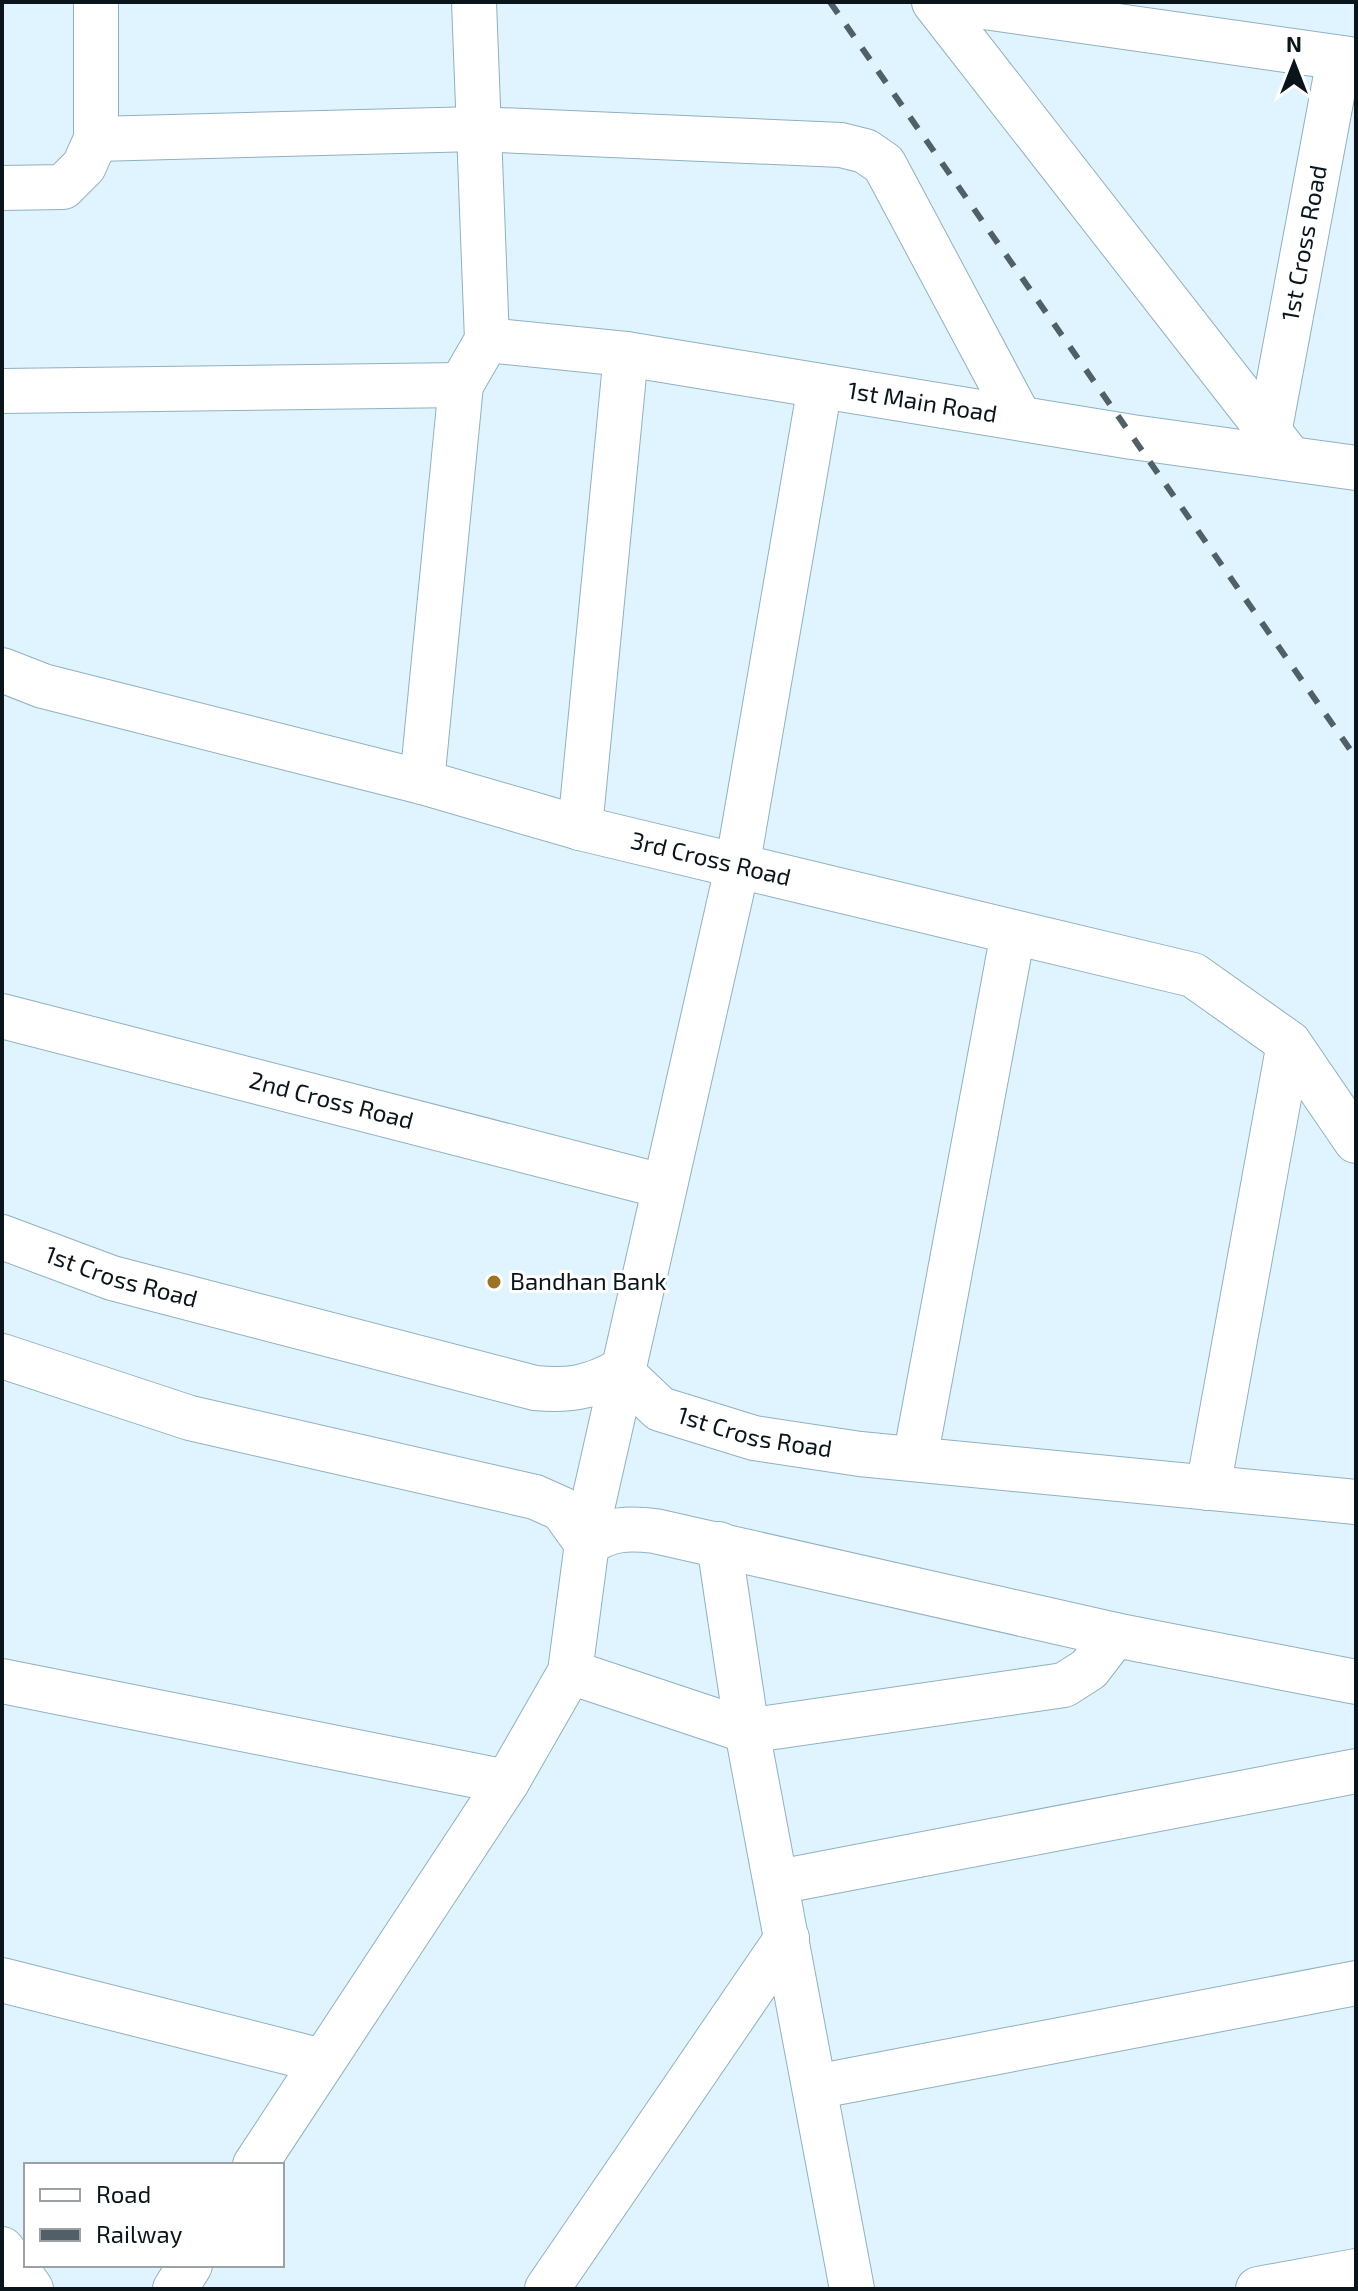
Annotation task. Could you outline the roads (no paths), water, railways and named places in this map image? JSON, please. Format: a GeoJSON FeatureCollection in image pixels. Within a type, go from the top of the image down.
{"type":"FeatureCollection","features":[{"type":"Feature","properties":{"kind":"street"},"geometry":{"type":"LineString","coordinates":[[2,188],[63,187],[84,166],[96,139],[96,2]]}},
{"type":"Feature","properties":{"kind":"street"},"geometry":{"type":"LineString","coordinates":[[422,782],[461,385],[487,340],[474,2]]}},
{"type":"Feature","properties":{"kind":"street"},"geometry":{"type":"LineString","coordinates":[[934,2],[1279,442]]}},
{"type":"Feature","properties":{"kind":"street"},"geometry":{"type":"LineString","coordinates":[[949,2],[1348,60]]}},
{"type":"Feature","properties":{"kind":"street","name":"1st Cross Road"},"geometry":{"type":"LineString","coordinates":[[1279,442],[1348,60]]}},
{"type":"Feature","properties":{"kind":"street"},"geometry":{"type":"LineString","coordinates":[[96,139],[477,129],[841,145],[865,151],[884,164],[1019,417]]}},
{"type":"Feature","properties":{"kind":"street","name":"1st Main Road"},"geometry":{"type":"LineString","coordinates":[[487,340],[626,354],[1019,417],[1279,442],[1356,468]]}},
{"type":"Feature","properties":{"kind":"street"},"geometry":{"type":"LineString","coordinates":[[580,828],[626,354]]}},
{"type":"Feature","properties":{"kind":"street"},"geometry":{"type":"LineString","coordinates":[[2,391],[461,385]]}},
{"type":"Feature","properties":{"kind":"street"},"geometry":{"type":"LineString","coordinates":[[256,2163],[507,1782],[570,1672],[589,1528],[618,1382],[737,868],[820,386]]}},
{"type":"Feature","properties":{"kind":"street","name":"3rd Cross Road"},"geometry":{"type":"LineString","coordinates":[[2,670],[43,686],[422,782],[580,828],[1193,975],[1289,1043],[1356,1141]]}},
{"type":"Feature","properties":{"kind":"street"},"geometry":{"type":"LineString","coordinates":[[915,1459],[1013,933]]}},
{"type":"Feature","properties":{"kind":"street","name":"2nd Cross Road"},"geometry":{"type":"LineString","coordinates":[[2,1016],[662,1186]]}},
{"type":"Feature","properties":{"kind":"street"},"geometry":{"type":"LineString","coordinates":[[1208,1488],[1289,1043]]}},
{"type":"Feature","properties":{"kind":"street","name":"1st Cross Road"},"geometry":{"type":"LineString","coordinates":[[2,1237],[112,1278],[535,1388],[569,1391],[618,1382],[660,1409],[741,1434],[915,1459],[1356,1502]]}},
{"type":"Feature","properties":{"kind":"street"},"geometry":{"type":"LineString","coordinates":[[2,1356],[190,1418],[535,1497],[562,1509],[589,1528],[603,1532],[627,1528],[719,1544],[1115,1635],[1356,1682]]}},
{"type":"Feature","properties":{"kind":"street"},"geometry":{"type":"LineString","coordinates":[[719,1544],[747,1731],[778,1882],[852,2289]]}},
{"type":"Feature","properties":{"kind":"street"},"geometry":{"type":"LineString","coordinates":[[570,1672],[747,1731],[1064,1685],[1089,1669],[1115,1635]]}},
{"type":"Feature","properties":{"kind":"street"},"geometry":{"type":"LineString","coordinates":[[2,1681],[507,1782]]}},
{"type":"Feature","properties":{"kind":"street"},"geometry":{"type":"LineString","coordinates":[[778,1882],[1356,1771]]}},
{"type":"Feature","properties":{"kind":"street"},"geometry":{"type":"LineString","coordinates":[[547,2289],[787,1938]]}},
{"type":"Feature","properties":{"kind":"street"},"geometry":{"type":"LineString","coordinates":[[2,1980],[322,2061]]}},
{"type":"Feature","properties":{"kind":"street"},"geometry":{"type":"LineString","coordinates":[[815,2087],[1356,1983]]}},
{"type":"Feature","properties":{"kind":"street"},"geometry":{"type":"LineString","coordinates":[[2,2249],[31,2289]]}},
{"type":"Feature","properties":{"kind":"street"},"geometry":{"type":"LineString","coordinates":[[175,2289],[189,2267]]}},
{"type":"Feature","properties":{"kind":"street"},"geometry":{"type":"LineString","coordinates":[[1258,2289],[1356,2271]]}},
{"type":"Feature","properties":{"kind":"railway"},"geometry":{"type":"LineString","coordinates":[[830,2],[1356,758]]}},
{"type":"Feature","properties":{"kind":"place","name":"Bandhan Bank"},"geometry":{"type":"Point","coordinates":[494,1282]}}]}
